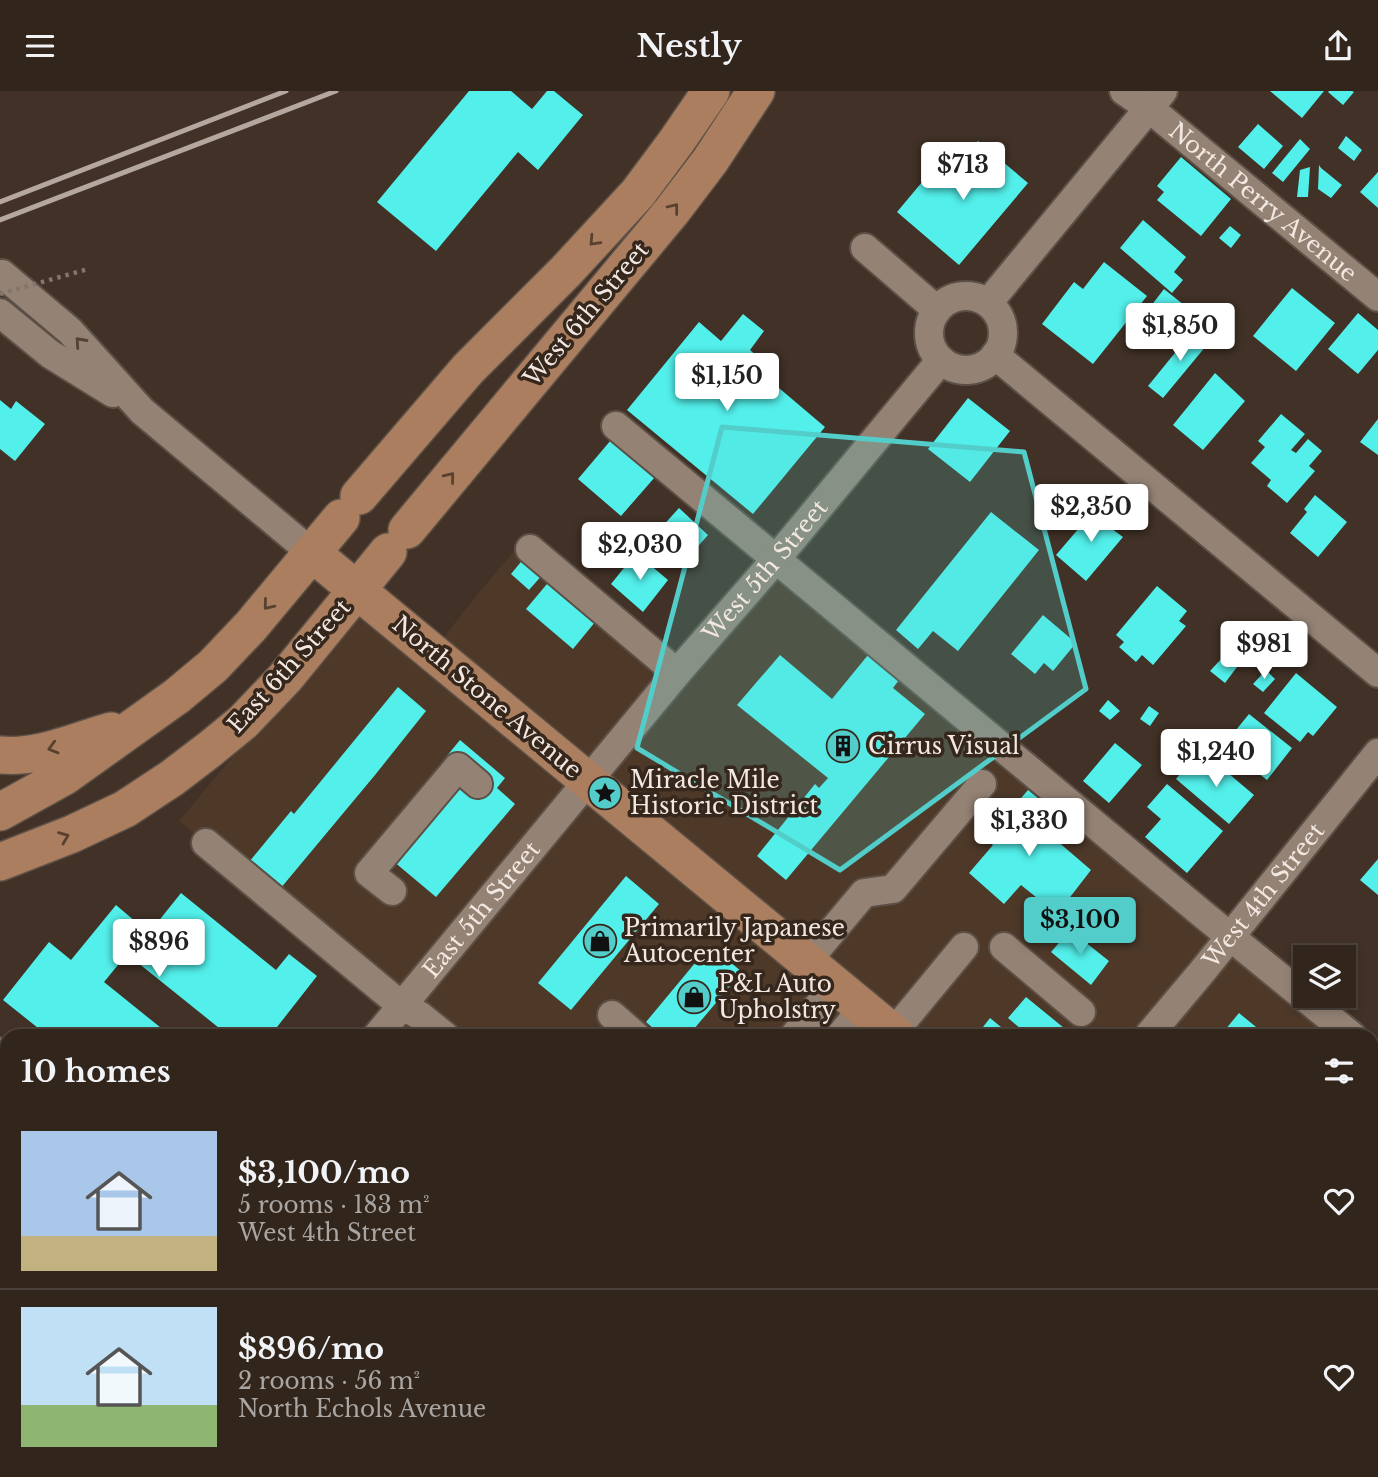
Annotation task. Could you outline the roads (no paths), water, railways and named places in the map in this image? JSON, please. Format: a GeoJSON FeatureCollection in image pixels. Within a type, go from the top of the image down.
{"type":"FeatureCollection","features":[{"type":"Feature","properties":{"kind":"main road","name":"West 6th Street"},"geometry":{"type":"LineString","coordinates":[[312,552],[468,369],[566,271],[638,193],[710,91]]}},
{"type":"Feature","properties":{"kind":"main road","name":"West 6th Street"},"geometry":{"type":"LineString","coordinates":[[358,590],[672,211],[756,91]]}},
{"type":"Feature","properties":{"kind":"main road","name":"North Stone Avenue"},"geometry":{"type":"LineString","coordinates":[[312,552],[888,1029]]}},
{"type":"Feature","properties":{"kind":"main road"},"geometry":{"type":"LineString","coordinates":[[0,812],[65,776],[177,696],[213,666],[251,626],[312,552]]}},
{"type":"Feature","properties":{"kind":"main road","name":"East 6th Street"},"geometry":{"type":"LineString","coordinates":[[0,862],[72,834],[125,809],[172,778],[243,722],[285,678],[358,590]]}},
{"type":"Feature","properties":{"kind":"main road"},"geometry":{"type":"LineString","coordinates":[[0,755],[43,751],[142,722]]}},
{"type":"Feature","properties":{"kind":"street","name":"North Perry Avenue"},"geometry":{"type":"LineString","coordinates":[[1124,91],[1156,100],[1378,297]]}},
{"type":"Feature","properties":{"kind":"street"},"geometry":{"type":"LineString","coordinates":[[988,303],[1156,100]]}},
{"type":"Feature","properties":{"kind":"street"},"geometry":{"type":"LineString","coordinates":[[864,248],[937,310]]}},
{"type":"Feature","properties":{"kind":"street","name":"North Stone Avenue"},"geometry":{"type":"LineString","coordinates":[[1,284],[69,331],[142,411]]}},
{"type":"Feature","properties":{"kind":"street"},"geometry":{"type":"LineString","coordinates":[[958,296],[970,296],[988,303],[1000,319],[1003,331],[1001,344],[995,355],[984,365],[972,369],[947,365],[931,346],[930,321],[937,310],[958,296]]}},
{"type":"Feature","properties":{"kind":"street","name":"North Stone Avenue"},"geometry":{"type":"LineString","coordinates":[[0,313],[50,354],[142,411],[312,552]]}},
{"type":"Feature","properties":{"kind":"street"},"geometry":{"type":"LineString","coordinates":[[995,355],[1378,673]]}},
{"type":"Feature","properties":{"kind":"street","name":"West 5th Street"},"geometry":{"type":"LineString","coordinates":[[587,781],[941,360]]}},
{"type":"Feature","properties":{"kind":"street"},"geometry":{"type":"LineString","coordinates":[[616,426],[1344,1029]]}},
{"type":"Feature","properties":{"kind":"street"},"geometry":{"type":"LineString","coordinates":[[530,549],[677,673]]}},
{"type":"Feature","properties":{"kind":"street","name":"West 4th Street"},"geometry":{"type":"LineString","coordinates":[[1154,1029],[1378,753]]}},
{"type":"Feature","properties":{"kind":"street"},"geometry":{"type":"LineString","coordinates":[[391,891],[369,873],[458,767],[478,784]]}},
{"type":"Feature","properties":{"kind":"street","name":"East 5th Street"},"geometry":{"type":"LineString","coordinates":[[383,1029],[587,781]]}},
{"type":"Feature","properties":{"kind":"street"},"geometry":{"type":"LineString","coordinates":[[807,961],[864,893],[893,889],[982,785]]}},
{"type":"Feature","properties":{"kind":"street"},"geometry":{"type":"LineString","coordinates":[[206,843],[402,1006],[436,1029]]}},
{"type":"Feature","properties":{"kind":"street"},"geometry":{"type":"LineString","coordinates":[[900,1029],[964,947]]}},
{"type":"Feature","properties":{"kind":"street"},"geometry":{"type":"LineString","coordinates":[[1004,947],[1081,1012]]}},
{"type":"Feature","properties":{"kind":"street"},"geometry":{"type":"LineString","coordinates":[[800,1029],[835,985]]}},
{"type":"Feature","properties":{"kind":"street"},"geometry":{"type":"LineString","coordinates":[[846,1029],[863,1008]]}},
{"type":"Feature","properties":{"kind":"street"},"geometry":{"type":"LineString","coordinates":[[612,1016],[628,1029]]}},
{"type":"Feature","properties":{"kind":"railway"},"geometry":{"type":"LineString","coordinates":[[0,202],[286,91]]}},
{"type":"Feature","properties":{"kind":"railway"},"geometry":{"type":"LineString","coordinates":[[0,220],[336,91]]}},
{"type":"Feature","properties":{"kind":"place","name":"Cirrus Visual"},"geometry":{"type":"Point","coordinates":[843,746]}},
{"type":"Feature","properties":{"kind":"place","name":"Miracle Mile Historic District"},"geometry":{"type":"Point","coordinates":[605,793]}},
{"type":"Feature","properties":{"kind":"place","name":"Primarily Japanese Autocenter"},"geometry":{"type":"Point","coordinates":[600,941]}},
{"type":"Feature","properties":{"kind":"place","name":"P&L Auto Upholstry"},"geometry":{"type":"Point","coordinates":[694,997]}}]}
